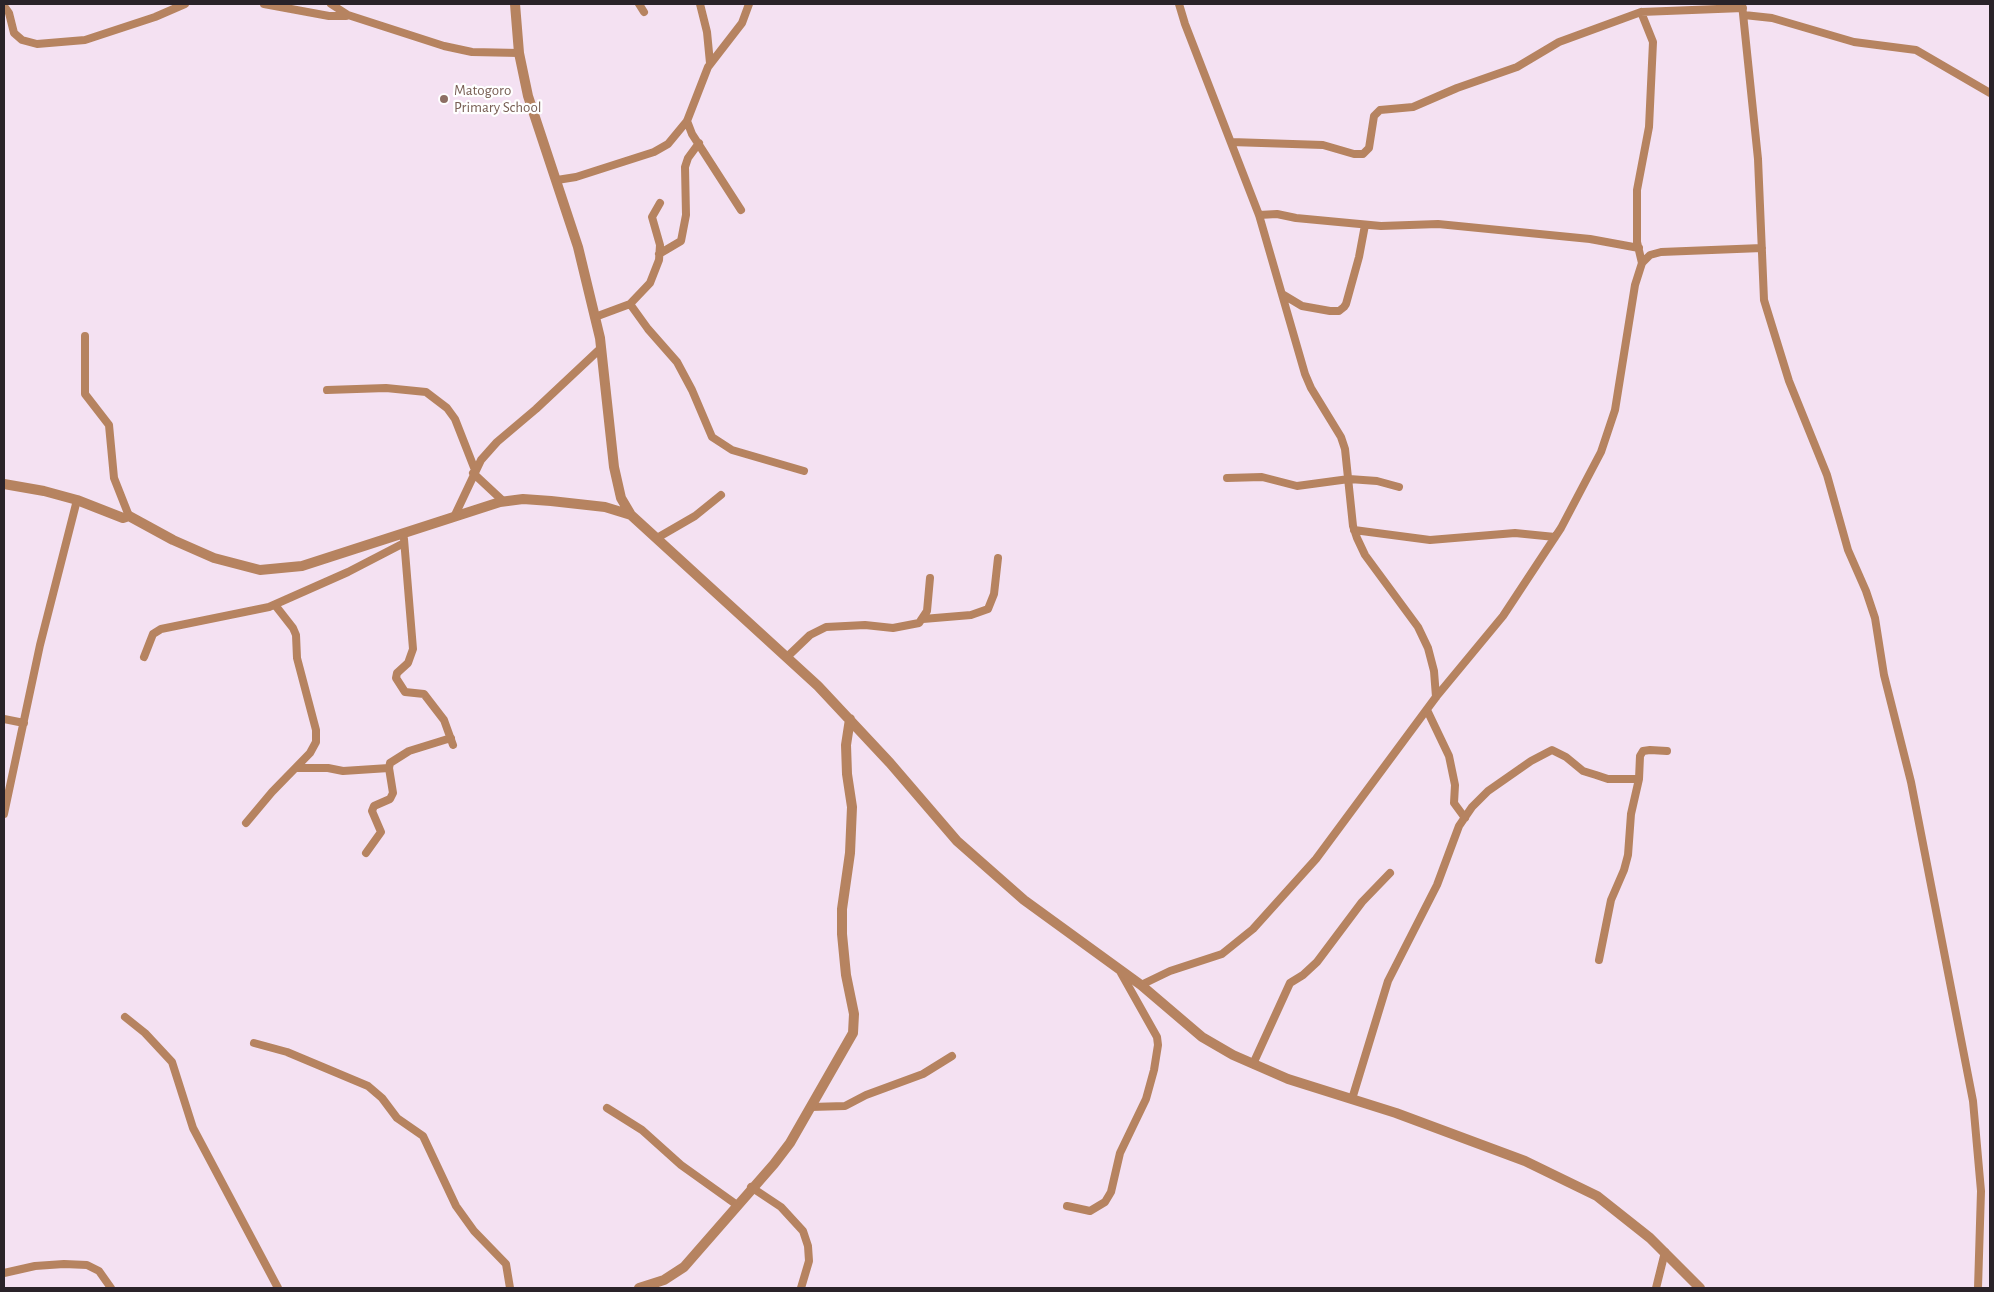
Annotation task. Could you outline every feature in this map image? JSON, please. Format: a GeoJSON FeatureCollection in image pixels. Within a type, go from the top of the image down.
{"type":"FeatureCollection","features":[{"type":"Feature","properties":{"kind":"street"},"geometry":{"type":"LineString","coordinates":[[4,6],[9,13],[14,33],[22,40],[37,44],[85,40],[155,17],[184,4]]}},
{"type":"Feature","properties":{"kind":"street"},"geometry":{"type":"LineString","coordinates":[[264,4],[329,16],[348,16],[463,50],[519,53]]}},
{"type":"Feature","properties":{"kind":"street"},"geometry":{"type":"LineString","coordinates":[[331,4],[348,16]]}},
{"type":"Feature","properties":{"kind":"street"},"geometry":{"type":"LineString","coordinates":[[516,4],[519,53],[528,96],[578,246],[595,317],[614,467],[621,498],[631,515],[788,657],[850,719],[956,841],[1024,900],[1141,985],[1202,1037],[1253,1064],[1288,1079],[1396,1113],[1525,1161],[1597,1196],[1621,1213],[1665,1252],[1700,1288]]}},
{"type":"Feature","properties":{"kind":"street"},"geometry":{"type":"LineString","coordinates":[[639,4],[644,12]]}},
{"type":"Feature","properties":{"kind":"street"},"geometry":{"type":"LineString","coordinates":[[700,4],[708,37],[710,64]]}},
{"type":"Feature","properties":{"kind":"street"},"geometry":{"type":"LineString","coordinates":[[557,180],[576,177],[654,152],[668,144],[687,121],[710,64],[742,23],[749,4]]}},
{"type":"Feature","properties":{"kind":"street"},"geometry":{"type":"LineString","coordinates":[[1179,4],[1184,24],[1259,215],[1311,388],[1335,424],[1345,449],[1354,530],[1365,555],[1418,627],[1428,648],[1434,671],[1436,697]]}},
{"type":"Feature","properties":{"kind":"street"},"geometry":{"type":"LineString","coordinates":[[1231,142],[1315,144],[1354,154],[1363,154],[1369,148],[1375,112],[1413,106],[1517,67],[1559,42],[1641,12],[1743,9],[1854,42],[1916,50],[1990,93]]}},
{"type":"Feature","properties":{"kind":"street"},"geometry":{"type":"LineString","coordinates":[[1743,9],[1758,159],[1762,248],[1761,284],[1770,324],[1824,467],[1848,550],[1866,591],[1875,618],[1884,675],[1911,782],[1974,1101],[1981,1191],[1978,1288]]}},
{"type":"Feature","properties":{"kind":"street"},"geometry":{"type":"LineString","coordinates":[[1641,12],[1653,42],[1650,127],[1637,190],[1638,248],[1642,263]]}},
{"type":"Feature","properties":{"kind":"street"},"geometry":{"type":"LineString","coordinates":[[687,121],[698,143],[741,210]]}},
{"type":"Feature","properties":{"kind":"street"},"geometry":{"type":"LineString","coordinates":[[659,254],[681,241],[686,215],[685,167],[688,158],[698,143]]}},
{"type":"Feature","properties":{"kind":"street"},"geometry":{"type":"LineString","coordinates":[[595,317],[630,304],[650,283],[656,271],[660,246],[652,217],[660,203]]}},
{"type":"Feature","properties":{"kind":"street"},"geometry":{"type":"LineString","coordinates":[[1259,215],[1277,214],[1364,225],[1438,224],[1590,239],[1638,248]]}},
{"type":"Feature","properties":{"kind":"street"},"geometry":{"type":"LineString","coordinates":[[1282,294],[1302,306],[1330,311],[1339,311],[1344,308],[1359,256],[1364,225]]}},
{"type":"Feature","properties":{"kind":"street"},"geometry":{"type":"LineString","coordinates":[[1141,985],[1170,971],[1222,954],[1253,929],[1316,859],[1436,697],[1503,616],[1555,537],[1601,452],[1614,410],[1635,285],[1642,263],[1650,255],[1661,252],[1762,248]]}},
{"type":"Feature","properties":{"kind":"street"},"geometry":{"type":"LineString","coordinates":[[630,304],[648,330],[678,362],[712,437],[732,450],[804,471]]}},
{"type":"Feature","properties":{"kind":"street"},"geometry":{"type":"LineString","coordinates":[[85,336],[85,394],[110,426],[114,478],[129,516],[173,540],[214,558],[260,570],[302,566],[404,539]]}},
{"type":"Feature","properties":{"kind":"street"},"geometry":{"type":"LineString","coordinates":[[455,515],[474,471],[497,442],[530,415],[600,348]]}},
{"type":"Feature","properties":{"kind":"street"},"geometry":{"type":"LineString","coordinates":[[327,390],[386,388],[426,392],[447,408],[454,419],[474,471],[503,502]]}},
{"type":"Feature","properties":{"kind":"street"},"geometry":{"type":"LineString","coordinates":[[1227,478],[1262,477],[1296,486],[1349,479],[1377,481],[1399,487]]}},
{"type":"Feature","properties":{"kind":"street"},"geometry":{"type":"LineString","coordinates":[[4,484],[44,491],[77,500],[123,518],[129,516]]}},
{"type":"Feature","properties":{"kind":"street"},"geometry":{"type":"LineString","coordinates":[[658,538],[695,516],[721,495]]}},
{"type":"Feature","properties":{"kind":"street"},"geometry":{"type":"LineString","coordinates":[[144,657],[153,634],[161,629],[275,605],[348,572],[404,539],[455,515],[503,502],[523,499],[605,507],[631,515]]}},
{"type":"Feature","properties":{"kind":"street"},"geometry":{"type":"LineString","coordinates":[[4,814],[40,645],[77,500]]}},
{"type":"Feature","properties":{"kind":"street"},"geometry":{"type":"LineString","coordinates":[[1354,530],[1430,540],[1515,533],[1555,537]]}},
{"type":"Feature","properties":{"kind":"street"},"geometry":{"type":"LineString","coordinates":[[366,853],[381,832],[372,810],[374,806],[390,799],[393,793],[389,768],[396,758],[409,751],[452,742],[444,720],[424,694],[405,692],[396,678],[397,673],[408,663],[413,649],[404,539]]}},
{"type":"Feature","properties":{"kind":"street"},"geometry":{"type":"LineString","coordinates":[[923,619],[971,615],[988,609],[994,594],[998,558]]}},
{"type":"Feature","properties":{"kind":"street"},"geometry":{"type":"LineString","coordinates":[[788,657],[810,635],[826,627],[865,625],[893,628],[919,623],[923,619],[929,598],[930,578]]}},
{"type":"Feature","properties":{"kind":"street"},"geometry":{"type":"LineString","coordinates":[[246,823],[272,792],[310,753],[316,742],[316,730],[297,658],[296,635],[293,628],[275,605]]}},
{"type":"Feature","properties":{"kind":"street"},"geometry":{"type":"LineString","coordinates":[[1427,710],[1449,756],[1455,785],[1454,802],[1465,818]]}},
{"type":"Feature","properties":{"kind":"street"},"geometry":{"type":"LineString","coordinates":[[4,719],[24,723]]}},
{"type":"Feature","properties":{"kind":"street"},"geometry":{"type":"LineString","coordinates":[[639,1288],[664,1280],[684,1267],[790,1143],[853,1033],[855,1021],[846,975],[842,934],[842,909],[850,853],[852,807],[847,774],[846,745],[850,719]]}},
{"type":"Feature","properties":{"kind":"street"},"geometry":{"type":"LineString","coordinates":[[1352,1099],[1388,981],[1437,885],[1459,826],[1472,807],[1488,791],[1531,761],[1552,750],[1566,757],[1583,771],[1608,779],[1639,779]]}},
{"type":"Feature","properties":{"kind":"street"},"geometry":{"type":"LineString","coordinates":[[1599,960],[1612,900],[1628,854],[1641,753],[1650,750],[1667,751]]}},
{"type":"Feature","properties":{"kind":"street"},"geometry":{"type":"LineString","coordinates":[[296,768],[328,768],[342,771],[389,768]]}},
{"type":"Feature","properties":{"kind":"street"},"geometry":{"type":"LineString","coordinates":[[1253,1064],[1290,983],[1303,975],[1316,962],[1362,902],[1390,873]]}},
{"type":"Feature","properties":{"kind":"street"},"geometry":{"type":"LineString","coordinates":[[1067,1206],[1090,1211],[1105,1202],[1111,1192],[1120,1153],[1146,1099],[1154,1070],[1158,1045],[1157,1036],[1119,969]]}},
{"type":"Feature","properties":{"kind":"street"},"geometry":{"type":"LineString","coordinates":[[125,1017],[145,1033],[172,1062],[193,1128],[278,1288]]}},
{"type":"Feature","properties":{"kind":"street"},"geometry":{"type":"LineString","coordinates":[[254,1043],[288,1052],[368,1086],[382,1098],[397,1118],[422,1136],[456,1206],[474,1232],[506,1264],[510,1288]]}},
{"type":"Feature","properties":{"kind":"street"},"geometry":{"type":"LineString","coordinates":[[811,1107],[844,1106],[866,1095],[923,1074],[952,1056]]}},
{"type":"Feature","properties":{"kind":"street"},"geometry":{"type":"LineString","coordinates":[[607,1108],[642,1130],[687,1169],[737,1205]]}},
{"type":"Feature","properties":{"kind":"street"},"geometry":{"type":"LineString","coordinates":[[751,1188],[781,1207],[803,1231],[808,1246],[809,1261],[801,1288]]}},
{"type":"Feature","properties":{"kind":"street"},"geometry":{"type":"LineString","coordinates":[[1656,1288],[1665,1252]]}},
{"type":"Feature","properties":{"kind":"street"},"geometry":{"type":"LineString","coordinates":[[4,1273],[35,1266],[86,1265],[99,1271],[111,1288]]}},
{"type":"Feature","properties":{"kind":"place","name":"Matogoro Primary School"},"geometry":{"type":"Point","coordinates":[444,99]}}]}
